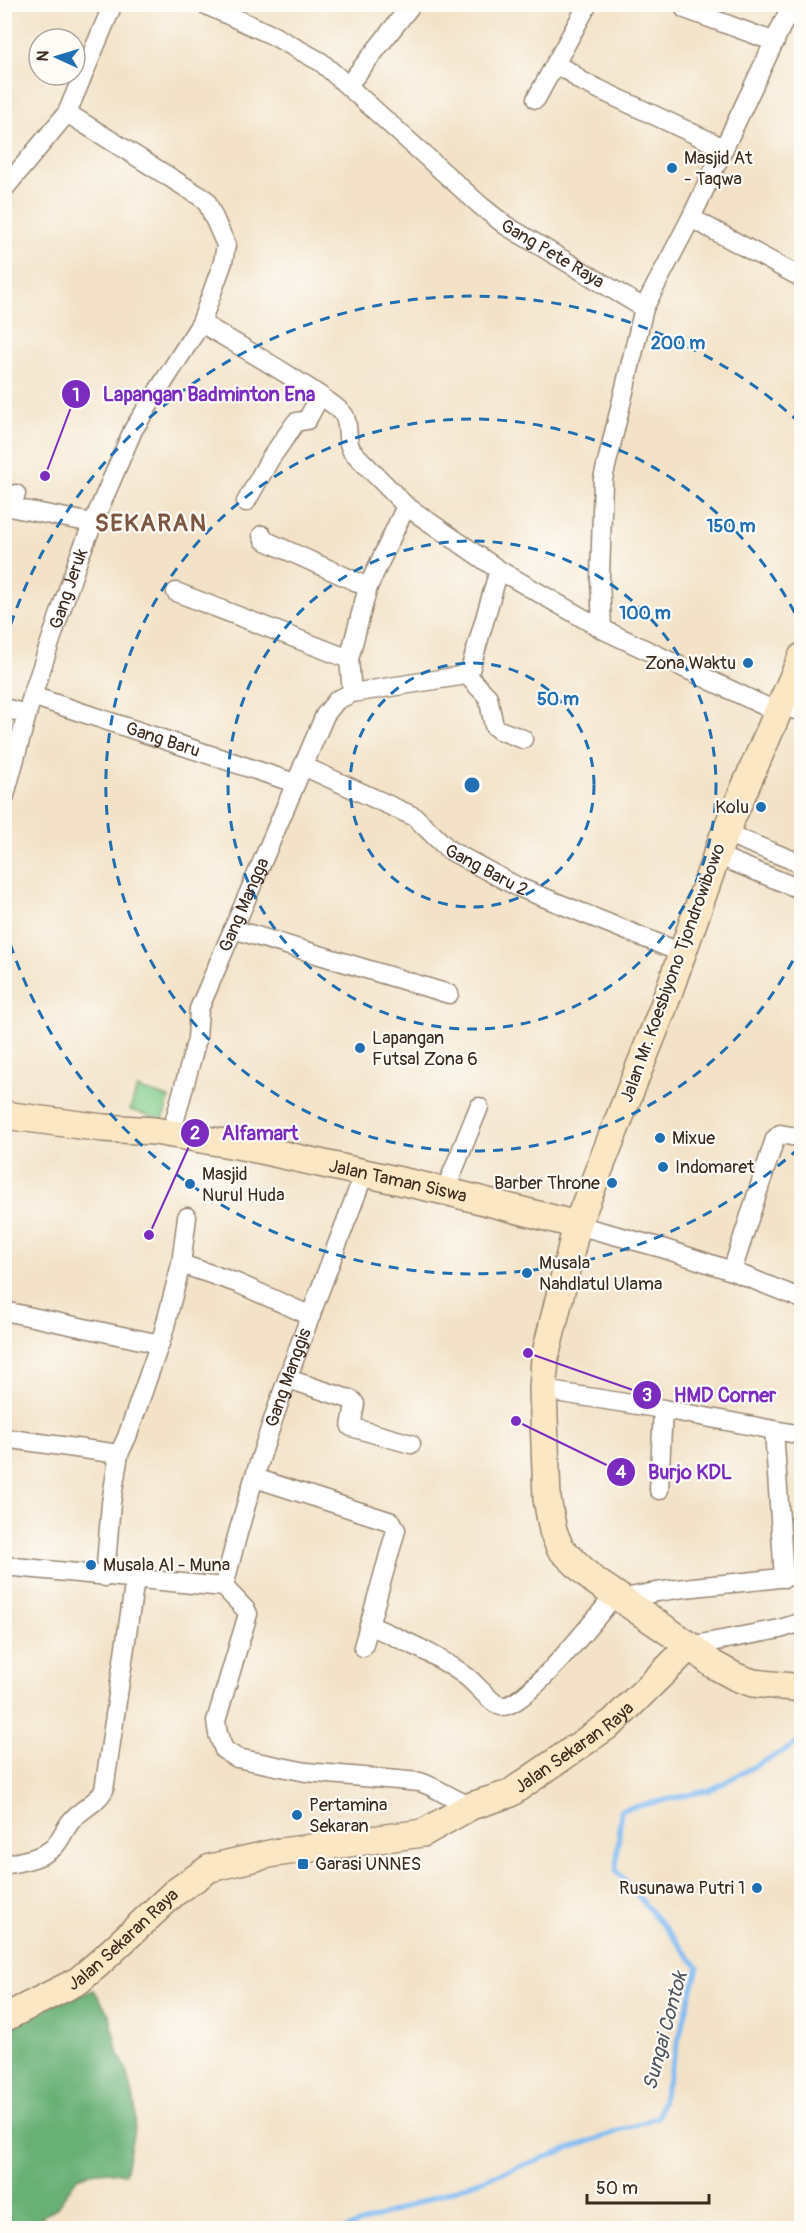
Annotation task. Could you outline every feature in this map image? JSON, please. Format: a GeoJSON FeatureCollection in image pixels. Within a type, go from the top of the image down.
{"type":"FeatureCollection","features":[{"type":"Feature","properties":{"kind":"main road","name":"Jalan Mr. Koesbiyono Tjondrowibowo"},"geometry":{"type":"LineString","coordinates":[[577,1225],[663,1008],[721,844],[786,710],[801,657]]}},
{"type":"Feature","properties":{"kind":"main road","name":"Jalan Taman Siswa"},"geometry":{"type":"LineString","coordinates":[[4,1115],[171,1134],[247,1147],[445,1191],[577,1225]]}},
{"type":"Feature","properties":{"kind":"main road"},"geometry":{"type":"LineString","coordinates":[[577,1225],[545,1357],[543,1390],[547,1499],[553,1531],[560,1548],[575,1565],[714,1665],[753,1683],[801,1688]]}},
{"type":"Feature","properties":{"kind":"main road","name":"Jalan Sekaran Raya"},"geometry":{"type":"LineString","coordinates":[[4,2018],[78,1980],[174,1893],[210,1868],[273,1853],[423,1833],[471,1806],[509,1794],[614,1722],[690,1646]]}},
{"type":"Feature","properties":{"kind":"street"},"geometry":{"type":"LineString","coordinates":[[6,185],[67,113],[114,4]]}},
{"type":"Feature","properties":{"kind":"street","name":"Gang Pete Raya"},"geometry":{"type":"LineString","coordinates":[[204,4],[297,48],[321,62],[349,84],[372,109],[505,225],[644,308]]}},
{"type":"Feature","properties":{"kind":"street"},"geometry":{"type":"LineString","coordinates":[[349,84],[412,4]]}},
{"type":"Feature","properties":{"kind":"street"},"geometry":{"type":"LineString","coordinates":[[536,99],[588,4]]}},
{"type":"Feature","properties":{"kind":"street"},"geometry":{"type":"LineString","coordinates":[[602,629],[600,568],[603,479],[644,308],[691,218],[792,4]]}},
{"type":"Feature","properties":{"kind":"street"},"geometry":{"type":"LineString","coordinates":[[685,9],[775,42]]}},
{"type":"Feature","properties":{"kind":"street"},"geometry":{"type":"LineString","coordinates":[[556,65],[572,73],[579,80],[723,148]]}},
{"type":"Feature","properties":{"kind":"street","name":"Gang Jeruk"},"geometry":{"type":"LineString","coordinates":[[4,799],[29,705],[79,557],[133,429],[201,323],[223,262],[226,245],[206,200],[67,113]]}},
{"type":"Feature","properties":{"kind":"street"},"geometry":{"type":"LineString","coordinates":[[691,218],[801,278]]}},
{"type":"Feature","properties":{"kind":"street"},"geometry":{"type":"LineString","coordinates":[[201,323],[320,396],[345,417],[348,445],[352,451],[406,506],[500,570],[602,629],[786,710]]}},
{"type":"Feature","properties":{"kind":"street"},"geometry":{"type":"LineString","coordinates":[[246,502],[270,459],[296,422],[307,420],[320,396]]}},
{"type":"Feature","properties":{"kind":"street"},"geometry":{"type":"LineString","coordinates":[[11,499],[14,508],[93,523]]}},
{"type":"Feature","properties":{"kind":"street"},"geometry":{"type":"LineString","coordinates":[[352,693],[349,659],[368,587],[406,506]]}},
{"type":"Feature","properties":{"kind":"street"},"geometry":{"type":"LineString","coordinates":[[262,536],[264,540],[368,587]]}},
{"type":"Feature","properties":{"kind":"street"},"geometry":{"type":"LineString","coordinates":[[500,570],[470,670],[466,674],[488,697],[494,726],[523,739]]}},
{"type":"Feature","properties":{"kind":"street"},"geometry":{"type":"LineString","coordinates":[[176,592],[349,659]]}},
{"type":"Feature","properties":{"kind":"street","name":"Gang Mangga"},"geometry":{"type":"LineString","coordinates":[[171,1134],[197,1039],[199,1009],[295,783],[331,706],[337,700],[352,693],[466,674]]}},
{"type":"Feature","properties":{"kind":"street","name":"Gang Baru"},"geometry":{"type":"LineString","coordinates":[[4,708],[29,705],[295,783]]}},
{"type":"Feature","properties":{"kind":"street","name":"Gang Baru 2"},"geometry":{"type":"LineString","coordinates":[[303,766],[415,817],[449,850],[518,887],[682,953]]}},
{"type":"Feature","properties":{"kind":"street"},"geometry":{"type":"LineString","coordinates":[[721,844],[801,864]]}},
{"type":"Feature","properties":{"kind":"street"},"geometry":{"type":"LineString","coordinates":[[721,844],[801,890]]}},
{"type":"Feature","properties":{"kind":"street"},"geometry":{"type":"LineString","coordinates":[[233,929],[449,994]]}},
{"type":"Feature","properties":{"kind":"street"},"geometry":{"type":"LineString","coordinates":[[445,1191],[479,1107]]}},
{"type":"Feature","properties":{"kind":"street"},"geometry":{"type":"LineString","coordinates":[[732,1271],[775,1139],[780,1134],[801,1138]]}},
{"type":"Feature","properties":{"kind":"street","name":"Gang Manggis"},"geometry":{"type":"LineString","coordinates":[[224,1587],[234,1541],[288,1379],[364,1174]]}},
{"type":"Feature","properties":{"kind":"street"},"geometry":{"type":"LineString","coordinates":[[105,1577],[111,1503],[119,1454],[128,1437],[160,1344],[181,1264],[188,1217]]}},
{"type":"Feature","properties":{"kind":"street"},"geometry":{"type":"LineString","coordinates":[[577,1225],[662,1248],[732,1271],[801,1299]]}},
{"type":"Feature","properties":{"kind":"street"},"geometry":{"type":"LineString","coordinates":[[181,1264],[237,1283],[311,1316]]}},
{"type":"Feature","properties":{"kind":"street"},"geometry":{"type":"LineString","coordinates":[[4,1311],[160,1344]]}},
{"type":"Feature","properties":{"kind":"street"},"geometry":{"type":"LineString","coordinates":[[288,1379],[352,1400],[355,1404],[351,1427],[411,1444]]}},
{"type":"Feature","properties":{"kind":"street"},"geometry":{"type":"LineString","coordinates":[[543,1390],[663,1409],[801,1435]]}},
{"type":"Feature","properties":{"kind":"street"},"geometry":{"type":"LineString","coordinates":[[659,1490],[663,1409]]}},
{"type":"Feature","properties":{"kind":"street"},"geometry":{"type":"LineString","coordinates":[[369,1625],[422,1648],[449,1664],[500,1707],[513,1703],[548,1673],[619,1597],[793,1576],[774,1430]]}},
{"type":"Feature","properties":{"kind":"street"},"geometry":{"type":"LineString","coordinates":[[4,1438],[119,1454]]}},
{"type":"Feature","properties":{"kind":"street"},"geometry":{"type":"LineString","coordinates":[[255,1478],[392,1522],[396,1530],[363,1647]]}},
{"type":"Feature","properties":{"kind":"street"},"geometry":{"type":"LineString","coordinates":[[4,1566],[224,1587],[248,1614],[216,1721],[224,1750],[237,1758],[306,1772],[420,1782],[471,1806]]}},
{"type":"Feature","properties":{"kind":"street"},"geometry":{"type":"LineString","coordinates":[[4,1865],[38,1857],[54,1846],[77,1815],[90,1807],[104,1790],[135,1579]]}},
{"type":"Feature","properties":{"kind":"street"},"geometry":{"type":"LineString","coordinates":[[690,1646],[780,1629],[801,1622]]}},
{"type":"Feature","properties":{"kind":"green space"},"geometry":{"type":"Polygon","coordinates":[[[137,1088],[169,1098],[163,1120],[130,1110],[137,1088]]]}},
{"type":"Feature","properties":{"kind":"green space"},"geometry":{"type":"Polygon","coordinates":[[[94,1990],[110,2016],[117,2050],[128,2073],[135,2105],[136,2120],[126,2170],[124,2174],[108,2171],[77,2178],[56,2208],[43,2216],[34,2228],[5,2228],[5,2003],[36,2011],[94,1990]]]}},
{"type":"Feature","properties":{"kind":"waterway","name":"Sungai Contok"},"geometry":{"type":"LineString","coordinates":[[347,2228],[658,2117],[698,1967],[616,1870],[621,1810],[710,1790],[802,1741]]}},
{"type":"Feature","properties":{"kind":"place","name":"Masjid At - Taqwa"},"geometry":{"type":"Point","coordinates":[672,168]}},
{"type":"Feature","properties":{"kind":"place","name":"Lapangan Badminton Ena"},"geometry":{"type":"Point","coordinates":[45,476]}},
{"type":"Feature","properties":{"kind":"place","name":"Zona Waktu"},"geometry":{"type":"Point","coordinates":[748,663]}},
{"type":"Feature","properties":{"kind":"place","name":"Kolu"},"geometry":{"type":"Point","coordinates":[761,807]}},
{"type":"Feature","properties":{"kind":"place","name":"Lapangan Futsal Zona 6"},"geometry":{"type":"Point","coordinates":[360,1048]}},
{"type":"Feature","properties":{"kind":"place","name":"Mixue"},"geometry":{"type":"Point","coordinates":[660,1138]}},
{"type":"Feature","properties":{"kind":"place","name":"Indomaret"},"geometry":{"type":"Point","coordinates":[663,1167]}},
{"type":"Feature","properties":{"kind":"place","name":"Barber Throne"},"geometry":{"type":"Point","coordinates":[612,1183]}},
{"type":"Feature","properties":{"kind":"place","name":"Masjid Nurul Huda"},"geometry":{"type":"Point","coordinates":[190,1184]}},
{"type":"Feature","properties":{"kind":"place","name":"Alfamart"},"geometry":{"type":"Point","coordinates":[149,1235]}},
{"type":"Feature","properties":{"kind":"place","name":"Musala Nahdlatul Ulama"},"geometry":{"type":"Point","coordinates":[527,1273]}},
{"type":"Feature","properties":{"kind":"place","name":"HMD Corner"},"geometry":{"type":"Point","coordinates":[528,1353]}},
{"type":"Feature","properties":{"kind":"place","name":"Burjo KDL"},"geometry":{"type":"Point","coordinates":[516,1421]}},
{"type":"Feature","properties":{"kind":"place","name":"Musala Al - Muna"},"geometry":{"type":"Point","coordinates":[91,1565]}},
{"type":"Feature","properties":{"kind":"place","name":"Pertamina Sekaran"},"geometry":{"type":"Point","coordinates":[297,1815]}},
{"type":"Feature","properties":{"kind":"place","name":"Garasi UNNES"},"geometry":{"type":"Point","coordinates":[303,1864]}},
{"type":"Feature","properties":{"kind":"place","name":"Rusunawa Putri 1"},"geometry":{"type":"Point","coordinates":[757,1888]}},
{"type":"Feature","properties":{"kind":"district","name":"SEKARAN"},"geometry":{"type":"Point","coordinates":[151,523]}}]}
